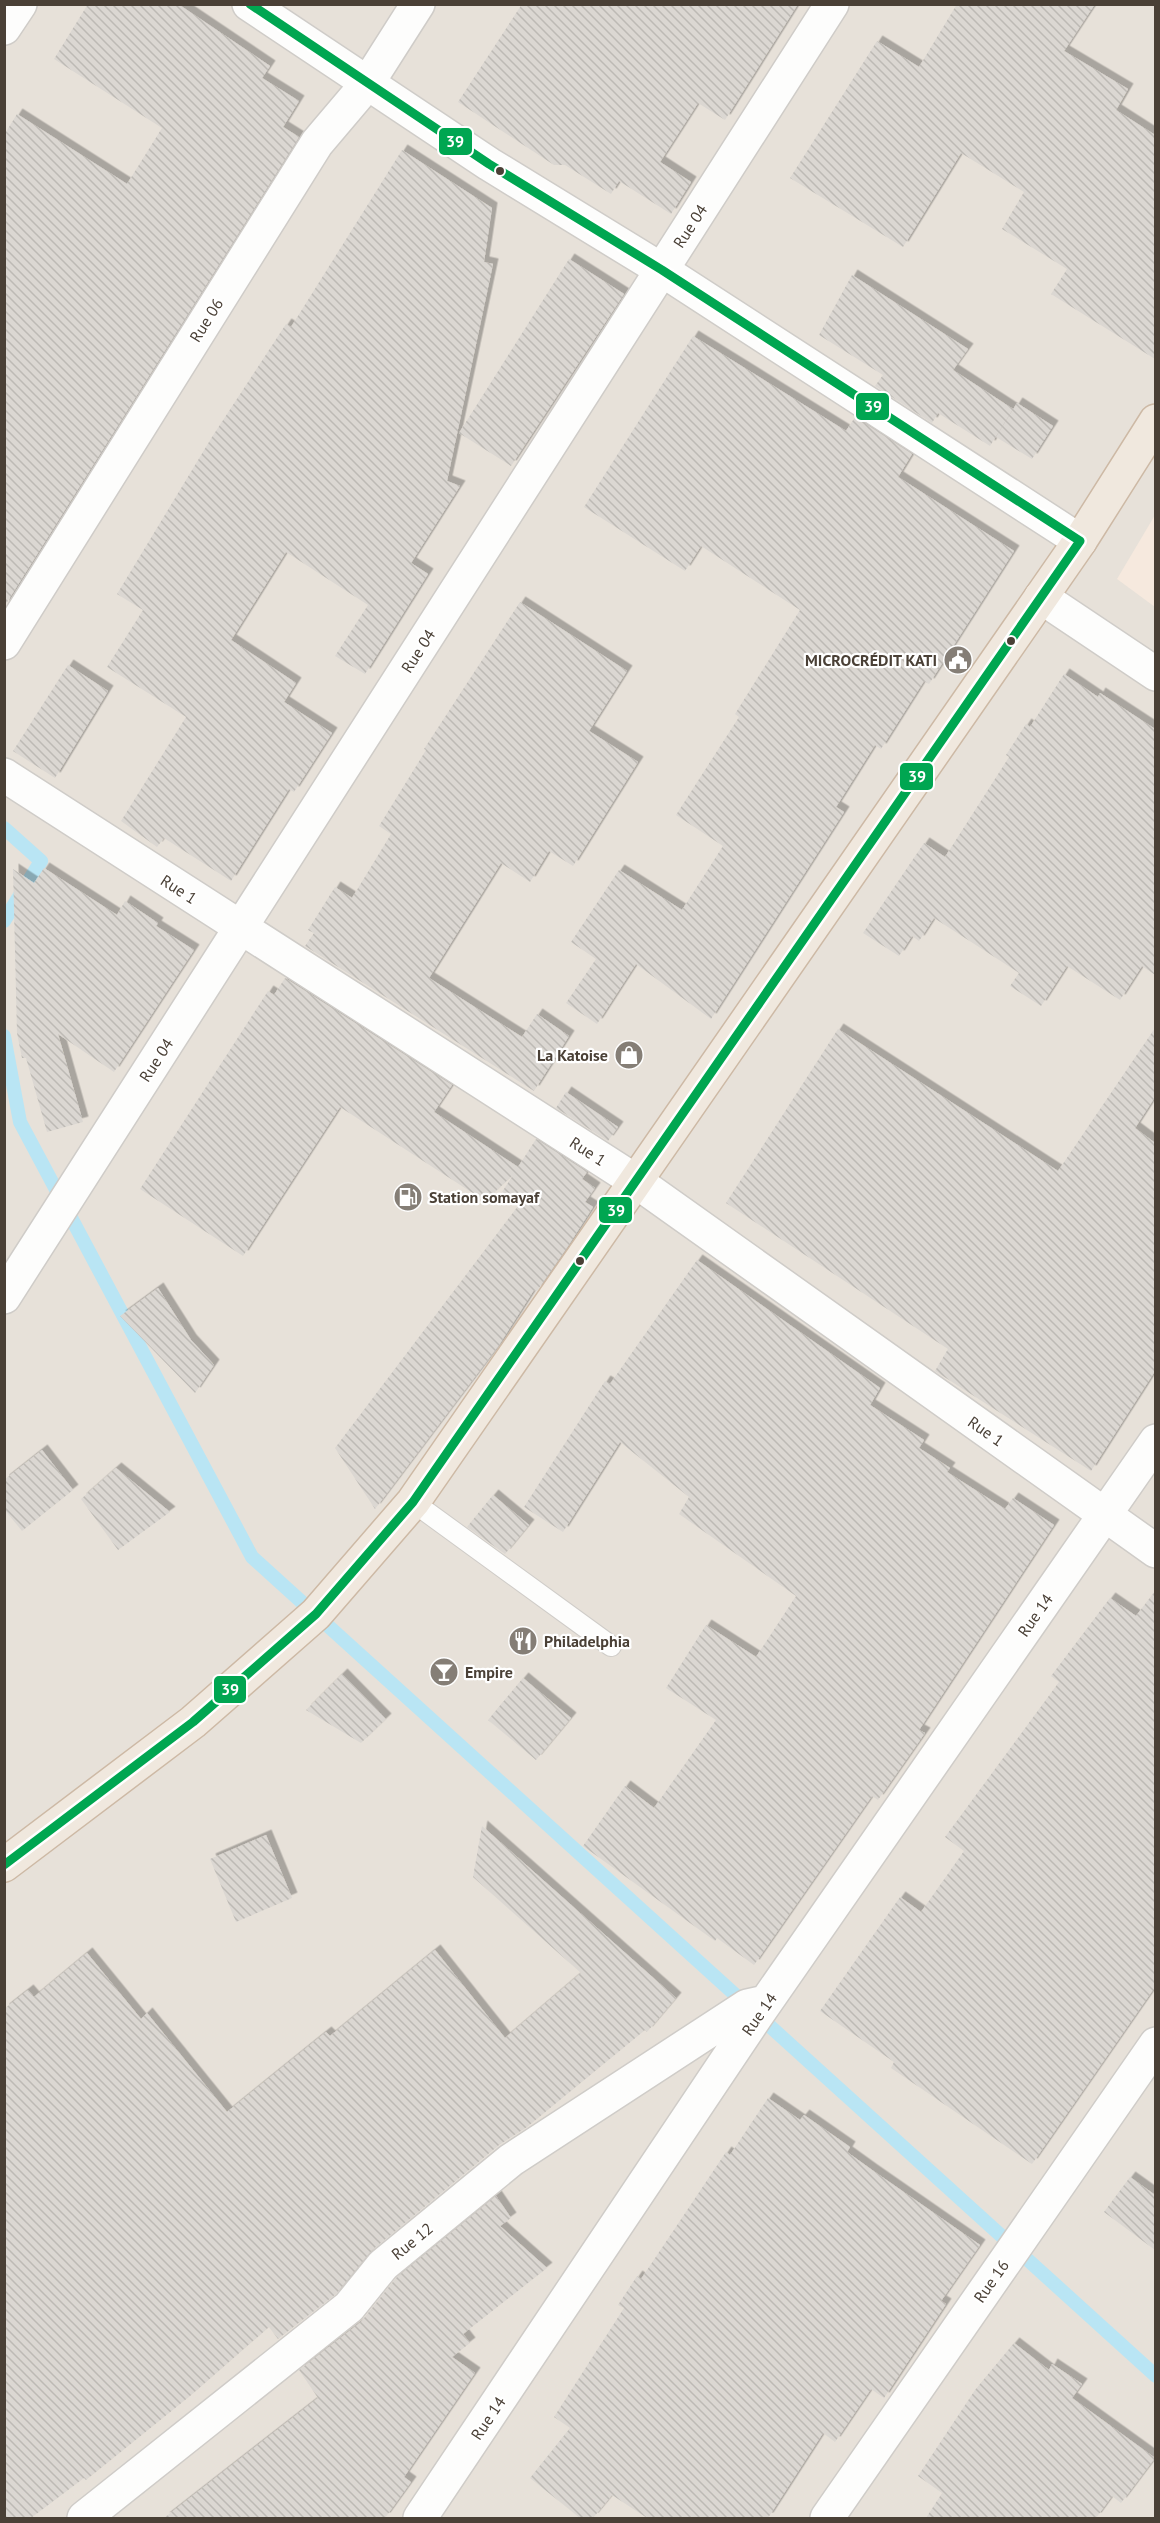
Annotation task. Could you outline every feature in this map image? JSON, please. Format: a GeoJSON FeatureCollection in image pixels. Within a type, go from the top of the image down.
{"type":"FeatureCollection","features":[{"type":"Feature","properties":{"kind":"highway"},"geometry":{"type":"LineString","coordinates":[[4,1865],[193,1722],[316,1614],[413,1502],[1080,541],[1155,421]]}},
{"type":"Feature","properties":{"kind":"street"},"geometry":{"type":"LineString","coordinates":[[4,28],[20,4]]}},
{"type":"Feature","properties":{"kind":"street"},"geometry":{"type":"LineString","coordinates":[[249,4],[489,164],[662,270],[1080,541]]}},
{"type":"Feature","properties":{"kind":"street","name":"Rue 06"},"geometry":{"type":"LineString","coordinates":[[4,643],[317,143],[367,84],[418,4]]}},
{"type":"Feature","properties":{"kind":"street","name":"Rue 04"},"geometry":{"type":"LineString","coordinates":[[4,1297],[832,4]]}},
{"type":"Feature","properties":{"kind":"street"},"geometry":{"type":"LineString","coordinates":[[1041,597],[1155,674]]}},
{"type":"Feature","properties":{"kind":"street","name":"Rue 1"},"geometry":{"type":"LineString","coordinates":[[4,775],[637,1182],[1155,1551]]}},
{"type":"Feature","properties":{"kind":"street","name":"Rue 14"},"geometry":{"type":"LineString","coordinates":[[420,2518],[768,2002],[1155,1441]]}},
{"type":"Feature","properties":{"kind":"street","name":"Rue 12"},"geometry":{"type":"LineString","coordinates":[[84,2518],[349,2307],[383,2265],[511,2160],[747,2006],[768,2002]]}},
{"type":"Feature","properties":{"kind":"street","name":"Rue 16"},"geometry":{"type":"LineString","coordinates":[[827,2518],[1155,2044]]}},
{"type":"Feature","properties":{"kind":"lane"},"geometry":{"type":"LineString","coordinates":[[413,1502],[611,1646]]}},
{"type":"Feature","properties":{"kind":"shaded area"},"geometry":{"type":"Polygon","coordinates":[[[5,5],[1155,5],[1155,2518],[5,2518],[5,5]]]}},
{"type":"Feature","properties":{"kind":"shaded area"},"geometry":{"type":"Polygon","coordinates":[[[1155,515],[1156,607],[1117,579],[1155,515]]]}},
{"type":"Feature","properties":{"kind":"building"},"geometry":{"type":"Polygon","coordinates":[[[88,4],[178,4],[270,66],[262,78],[299,101],[283,127],[299,137],[4,607],[4,135],[17,114],[127,184],[162,128],[54,59],[88,4]]]}},
{"type":"Feature","properties":{"kind":"building"},"geometry":{"type":"Polygon","coordinates":[[[522,4],[798,4],[725,120],[698,103],[660,162],[691,182],[671,214],[619,181],[611,194],[565,165],[554,165],[458,102],[522,4]]]}},
{"type":"Feature","properties":{"kind":"building"},"geometry":{"type":"Polygon","coordinates":[[[957,4],[1095,4],[1064,51],[1128,89],[1116,110],[1155,135],[1155,359],[1051,294],[1067,269],[1002,229],[1024,192],[961,153],[903,247],[790,178],[877,41],[919,67],[957,4]]]}},
{"type":"Feature","properties":{"kind":"building"},"geometry":{"type":"Polygon","coordinates":[[[402,150],[492,208],[484,262],[493,264],[447,481],[460,486],[411,563],[428,574],[365,674],[335,656],[368,605],[286,552],[231,640],[296,683],[284,702],[332,733],[294,792],[289,789],[231,881],[164,838],[157,847],[121,821],[186,717],[107,667],[143,610],[117,594],[212,437],[286,324],[291,327],[402,150]]]}},
{"type":"Feature","properties":{"kind":"building"},"geometry":{"type":"Polygon","coordinates":[[[569,259],[624,294],[511,466],[459,433],[569,259]]]}},
{"type":"Feature","properties":{"kind":"building"},"geometry":{"type":"Polygon","coordinates":[[[852,275],[968,349],[953,370],[1013,409],[990,446],[938,413],[932,423],[875,386],[883,375],[819,335],[852,275]]]}},
{"type":"Feature","properties":{"kind":"building"},"geometry":{"type":"Polygon","coordinates":[[[693,336],[846,431],[855,417],[912,454],[898,477],[1014,551],[929,684],[924,681],[881,749],[875,745],[836,807],[844,812],[711,1019],[636,964],[597,1024],[566,1003],[596,959],[571,942],[619,870],[682,910],[723,846],[676,815],[739,717],[735,714],[800,610],[701,546],[685,571],[584,507],[693,336]]]}},
{"type":"Feature","properties":{"kind":"building"},"geometry":{"type":"Polygon","coordinates":[[[1017,403],[1053,426],[1032,459],[996,437],[1017,403]]]}},
{"type":"Feature","properties":{"kind":"building"},"geometry":{"type":"Polygon","coordinates":[[[520,602],[627,671],[589,731],[638,762],[573,866],[549,851],[530,882],[501,863],[429,978],[522,1037],[537,1014],[569,1036],[534,1091],[305,946],[314,933],[308,930],[335,887],[352,898],[391,834],[379,826],[426,750],[424,749],[520,602]]]}},
{"type":"Feature","properties":{"kind":"building"},"geometry":{"type":"Polygon","coordinates":[[[68,665],[108,691],[55,778],[13,751],[68,665]]]}},
{"type":"Feature","properties":{"kind":"building"},"geometry":{"type":"Polygon","coordinates":[[[1064,674],[1098,697],[1100,693],[1155,729],[1155,975],[1142,966],[1120,1000],[1067,966],[1041,1006],[1010,986],[1019,973],[934,918],[919,941],[912,936],[899,956],[863,933],[924,843],[945,857],[1009,757],[1006,755],[1026,724],[1030,727],[1064,674]]]}},
{"type":"Feature","properties":{"kind":"building"},"geometry":{"type":"Polygon","coordinates":[[[44,868],[117,915],[125,901],[158,923],[156,926],[194,950],[114,1072],[58,1034],[83,1122],[47,1132],[26,1058],[22,1058],[17,1033],[13,869],[34,883],[44,868]]]}},
{"type":"Feature","properties":{"kind":"building"},"geometry":{"type":"Polygon","coordinates":[[[285,978],[452,1085],[434,1112],[518,1167],[536,1139],[587,1172],[582,1179],[595,1188],[585,1202],[593,1207],[568,1246],[537,1291],[534,1290],[499,1345],[375,1509],[335,1448],[518,1206],[502,1192],[513,1175],[485,1201],[340,1107],[243,1256],[140,1189],[268,991],[274,995],[285,978]]]}},
{"type":"Feature","properties":{"kind":"building"},"geometry":{"type":"Polygon","coordinates":[[[1155,1028],[1155,1097],[1135,1128],[1155,1143],[1155,1371],[1091,1471],[935,1371],[948,1349],[726,1203],[838,1029],[1058,1171],[1155,1028]]]}},
{"type":"Feature","properties":{"kind":"building"},"geometry":{"type":"Polygon","coordinates":[[[566,1092],[618,1127],[608,1141],[556,1108],[566,1092]]]}},
{"type":"Feature","properties":{"kind":"building"},"geometry":{"type":"Polygon","coordinates":[[[697,1260],[880,1388],[870,1405],[924,1440],[919,1448],[950,1468],[947,1472],[1005,1509],[1013,1498],[1054,1525],[919,1730],[925,1733],[878,1800],[872,1796],[754,1965],[717,1938],[715,1941],[583,1846],[625,1786],[654,1808],[716,1720],[666,1688],[706,1625],[756,1657],[796,1596],[679,1514],[689,1497],[620,1442],[563,1532],[524,1507],[605,1381],[610,1384],[697,1260]]]}},
{"type":"Feature","properties":{"kind":"building"},"geometry":{"type":"Polygon","coordinates":[[[158,1288],[191,1340],[214,1365],[195,1393],[120,1316],[158,1288]]]}},
{"type":"Feature","properties":{"kind":"building"},"geometry":{"type":"Polygon","coordinates":[[[42,1450],[73,1490],[22,1531],[4,1509],[4,1480],[42,1450]]]}},
{"type":"Feature","properties":{"kind":"building"},"geometry":{"type":"Polygon","coordinates":[[[116,1468],[170,1512],[118,1550],[81,1499],[116,1468]]]}},
{"type":"Feature","properties":{"kind":"building"},"geometry":{"type":"Polygon","coordinates":[[[493,1495],[529,1525],[505,1554],[467,1527],[493,1495]]]}},
{"type":"Feature","properties":{"kind":"building"},"geometry":{"type":"Polygon","coordinates":[[[1155,1591],[1155,1987],[1032,2164],[891,2068],[894,2062],[820,2011],[900,1897],[921,1912],[964,1851],[945,1837],[1059,1682],[1051,1676],[1110,1598],[1136,1616],[1155,1591]]]}},
{"type":"Feature","properties":{"kind":"building"},"geometry":{"type":"Polygon","coordinates":[[[342,1674],[386,1719],[361,1743],[306,1710],[342,1674]]]}},
{"type":"Feature","properties":{"kind":"building"},"geometry":{"type":"Polygon","coordinates":[[[523,1678],[571,1718],[536,1760],[488,1720],[523,1678]]]}},
{"type":"Feature","properties":{"kind":"building"},"geometry":{"type":"Polygon","coordinates":[[[482,1826],[676,1998],[647,2032],[645,2030],[527,2127],[499,2145],[371,2251],[336,2294],[278,2339],[269,2327],[190,2396],[86,2480],[84,2478],[31,2518],[4,2518],[4,2009],[28,1990],[34,1997],[87,1953],[141,2019],[147,2013],[227,2112],[326,2032],[330,2036],[435,1950],[505,2038],[581,1973],[473,1877],[482,1826]]]}},
{"type":"Feature","properties":{"kind":"building"},"geometry":{"type":"Polygon","coordinates":[[[266,1835],[292,1898],[236,1922],[210,1859],[266,1835]]]}},
{"type":"Feature","properties":{"kind":"building"},"geometry":{"type":"Polygon","coordinates":[[[768,2098],[800,2120],[804,2115],[850,2147],[847,2152],[980,2245],[941,2301],[946,2304],[884,2398],[871,2389],[835,2442],[823,2433],[768,2518],[647,2518],[612,2495],[593,2518],[580,2518],[530,2478],[570,2428],[554,2417],[624,2308],[618,2305],[637,2276],[641,2279],[726,2152],[730,2155],[768,2098]]]}},
{"type":"Feature","properties":{"kind":"building"},"geometry":{"type":"Polygon","coordinates":[[[1130,2177],[1155,2195],[1155,2250],[1104,2212],[1130,2177]]]}},
{"type":"Feature","properties":{"kind":"building"},"geometry":{"type":"Polygon","coordinates":[[[496,2196],[511,2218],[500,2226],[547,2268],[463,2334],[470,2343],[452,2357],[475,2373],[404,2477],[411,2482],[385,2518],[164,2518],[318,2398],[299,2370],[361,2322],[396,2278],[496,2196]]]}},
{"type":"Feature","properties":{"kind":"building"},"geometry":{"type":"Polygon","coordinates":[[[1014,2343],[1049,2370],[1052,2364],[1082,2384],[1072,2398],[1155,2458],[1121,2503],[1112,2496],[1096,2518],[926,2518],[942,2493],[918,2476],[975,2390],[1014,2343]]]}},
{"type":"Feature","properties":{"kind":"waterway"},"geometry":{"type":"LineString","coordinates":[[4,828],[41,861],[4,921]]}},
{"type":"Feature","properties":{"kind":"waterway"},"geometry":{"type":"LineString","coordinates":[[4,1036],[20,1122],[252,1557],[1156,2376]]}},
{"type":"Feature","properties":{"kind":"transit line","name":"39"},"geometry":{"type":"LineString","coordinates":[[250,4],[489,164],[662,270],[1080,541]]}},
{"type":"Feature","properties":{"kind":"transit line","name":"39"},"geometry":{"type":"LineString","coordinates":[[4,1865],[193,1722],[316,1614],[413,1502],[1080,541]]}},
{"type":"Feature","properties":{"kind":"place","name":"MICROCRÉDIT KATI"},"geometry":{"type":"Point","coordinates":[958,660]}},
{"type":"Feature","properties":{"kind":"place","name":"La Katoise"},"geometry":{"type":"Point","coordinates":[629,1055]}},
{"type":"Feature","properties":{"kind":"place","name":"Station somayaf"},"geometry":{"type":"Point","coordinates":[408,1197]}},
{"type":"Feature","properties":{"kind":"place","name":"Philadelphia"},"geometry":{"type":"Point","coordinates":[523,1641]}},
{"type":"Feature","properties":{"kind":"place","name":"Empire"},"geometry":{"type":"Point","coordinates":[444,1672]}}]}
